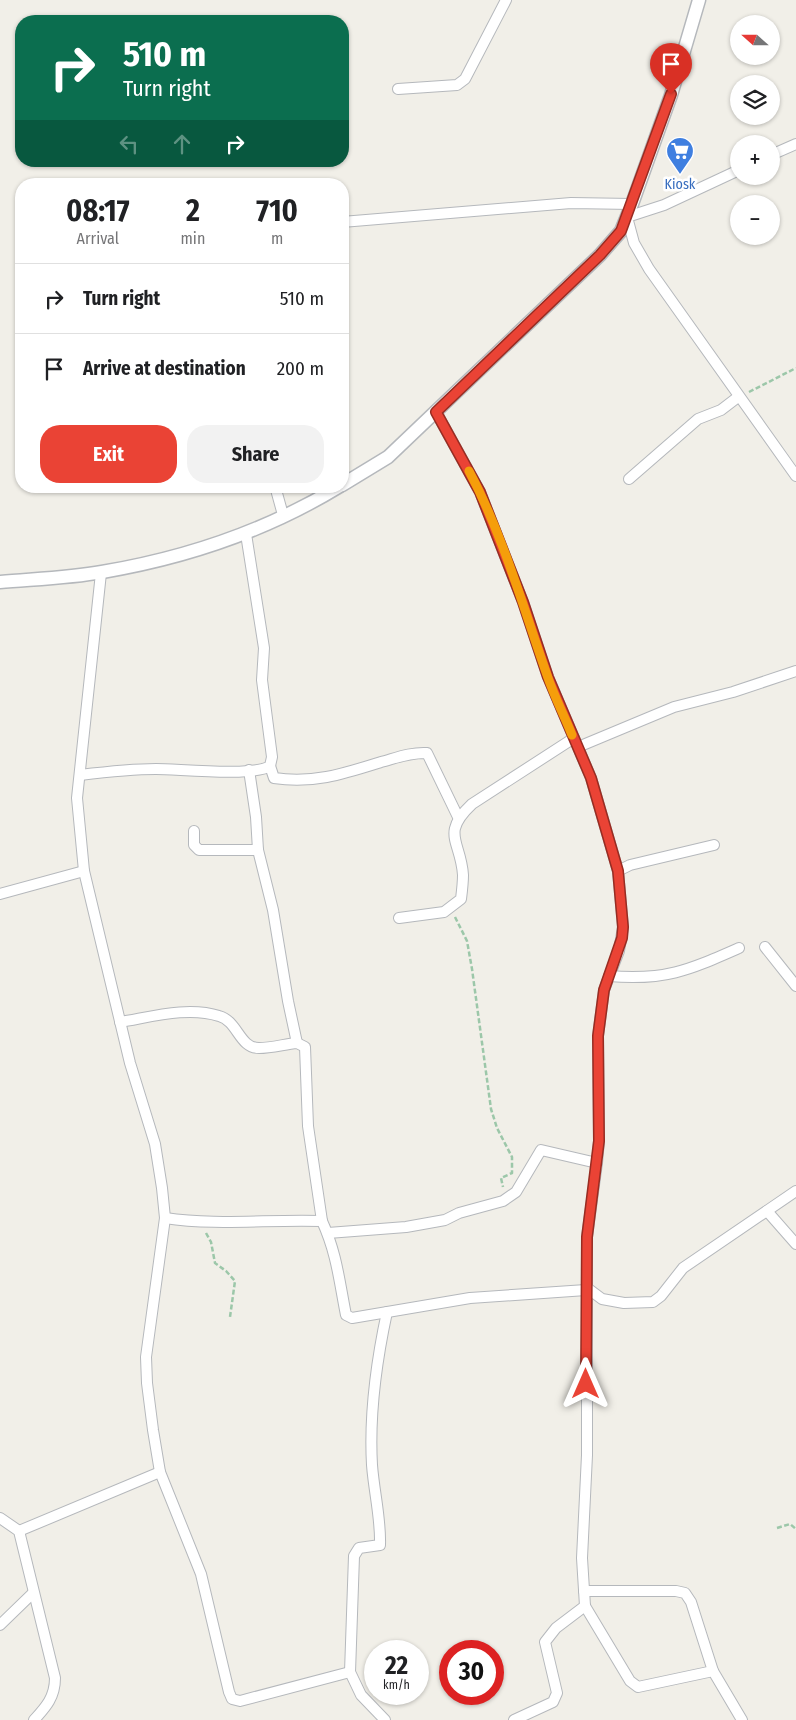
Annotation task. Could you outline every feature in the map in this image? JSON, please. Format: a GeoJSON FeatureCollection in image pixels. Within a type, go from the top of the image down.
{"type":"FeatureCollection","features":[{"type":"Feature","properties":{"kind":"street"},"geometry":{"type":"LineString","coordinates":[[398,89],[457,85],[465,80],[506,0]]}},
{"type":"Feature","properties":{"kind":"street"},"geometry":{"type":"LineString","coordinates":[[349,481],[388,457],[600,255],[621,231],[671,94],[699,0]]}},
{"type":"Feature","properties":{"kind":"street"},"geometry":{"type":"LineString","coordinates":[[780,151],[796,144]]}},
{"type":"Feature","properties":{"kind":"street"},"geometry":{"type":"LineString","coordinates":[[627,217],[664,205],[730,174]]}},
{"type":"Feature","properties":{"kind":"street"},"geometry":{"type":"LineString","coordinates":[[349,221],[570,203],[632,204]]}},
{"type":"Feature","properties":{"kind":"street"},"geometry":{"type":"LineString","coordinates":[[627,217],[634,243],[649,268],[738,397],[796,476]]}},
{"type":"Feature","properties":{"kind":"street"},"geometry":{"type":"LineString","coordinates":[[629,479],[698,420],[721,410],[738,397]]}},
{"type":"Feature","properties":{"kind":"street"},"geometry":{"type":"LineString","coordinates":[[436,412],[480,492],[523,602],[548,677],[591,778],[618,871],[623,927],[619,951],[604,990],[598,1036],[599,1141],[587,1237],[587,1455],[582,1558],[585,1606],[607,1646],[630,1681],[638,1688],[713,1671]]}},
{"type":"Feature","properties":{"kind":"street"},"geometry":{"type":"LineString","coordinates":[[277,493],[283,515]]}},
{"type":"Feature","properties":{"kind":"street"},"geometry":{"type":"LineString","coordinates":[[0,582],[101,573],[162,559],[246,534],[327,493]]}},
{"type":"Feature","properties":{"kind":"street"},"geometry":{"type":"LineString","coordinates":[[246,534],[264,648],[262,680],[272,757],[270,766],[274,778],[297,781],[327,778],[404,756],[427,753],[458,817]]}},
{"type":"Feature","properties":{"kind":"street"},"geometry":{"type":"LineString","coordinates":[[101,573],[77,798],[84,871],[120,1022],[155,1144],[165,1218],[146,1358],[147,1383],[160,1472],[201,1574],[212,1629],[228,1692],[232,1698],[240,1701],[350,1672]]}},
{"type":"Feature","properties":{"kind":"street"},"geometry":{"type":"LineString","coordinates":[[399,918],[444,912],[461,899],[463,875],[454,836],[458,817],[472,804],[576,742],[674,707],[733,692],[796,672]]}},
{"type":"Feature","properties":{"kind":"street"},"geometry":{"type":"LineString","coordinates":[[80,774],[156,769],[223,772],[260,770],[270,766]]}},
{"type":"Feature","properties":{"kind":"street"},"geometry":{"type":"LineString","coordinates":[[249,770],[256,817],[258,850],[273,910],[286,992],[297,1043]]}},
{"type":"Feature","properties":{"kind":"street"},"geometry":{"type":"LineString","coordinates":[[194,831],[194,845],[198,850],[258,850]]}},
{"type":"Feature","properties":{"kind":"street"},"geometry":{"type":"LineString","coordinates":[[618,871],[630,865],[714,845]]}},
{"type":"Feature","properties":{"kind":"street"},"geometry":{"type":"LineString","coordinates":[[0,894],[84,871]]}},
{"type":"Feature","properties":{"kind":"street"},"geometry":{"type":"LineString","coordinates":[[764,947],[796,986]]}},
{"type":"Feature","properties":{"kind":"street"},"geometry":{"type":"LineString","coordinates":[[609,976],[636,978],[670,976],[700,966],[739,948]]}},
{"type":"Feature","properties":{"kind":"street"},"geometry":{"type":"LineString","coordinates":[[120,1022],[177,1013],[201,1012],[220,1016],[228,1020],[244,1042],[251,1047],[259,1048],[297,1043],[305,1048],[308,1126],[322,1221],[337,1260],[346,1315],[352,1318],[470,1298],[586,1288],[602,1299],[624,1303],[653,1302],[662,1296],[683,1268],[796,1191]]}},
{"type":"Feature","properties":{"kind":"street"},"geometry":{"type":"LineString","coordinates":[[328,1233],[406,1227],[444,1220],[506,1199],[516,1192],[541,1150],[597,1163]]}},
{"type":"Feature","properties":{"kind":"street"},"geometry":{"type":"LineString","coordinates":[[767,1211],[796,1244]]}},
{"type":"Feature","properties":{"kind":"street"},"geometry":{"type":"LineString","coordinates":[[165,1218],[201,1223],[276,1220],[322,1221]]}},
{"type":"Feature","properties":{"kind":"street"},"geometry":{"type":"LineString","coordinates":[[385,1720],[361,1695],[350,1672],[354,1556],[360,1548],[380,1545],[372,1466],[371,1426],[380,1348],[387,1312]]}},
{"type":"Feature","properties":{"kind":"street"},"geometry":{"type":"LineString","coordinates":[[19,1531],[160,1472]]}},
{"type":"Feature","properties":{"kind":"street"},"geometry":{"type":"LineString","coordinates":[[0,1518],[19,1531],[55,1678],[55,1689],[47,1706],[34,1720]]}},
{"type":"Feature","properties":{"kind":"street"},"geometry":{"type":"LineString","coordinates":[[584,1591],[676,1591],[685,1593],[691,1602],[713,1671],[742,1720]]}},
{"type":"Feature","properties":{"kind":"street"},"geometry":{"type":"LineString","coordinates":[[0,1624],[33,1594]]}},
{"type":"Feature","properties":{"kind":"street"},"geometry":{"type":"LineString","coordinates":[[514,1720],[553,1702],[558,1693],[545,1642],[556,1628],[585,1606]]}},
{"type":"Feature","properties":{"kind":"path"},"geometry":{"type":"LineString","coordinates":[[738,397],[796,368]]}},
{"type":"Feature","properties":{"kind":"path"},"geometry":{"type":"LineString","coordinates":[[444,912],[455,917],[467,941],[484,1045],[492,1109],[497,1128],[512,1157],[512,1173],[501,1178],[506,1199]]}},
{"type":"Feature","properties":{"kind":"path"},"geometry":{"type":"LineString","coordinates":[[201,1223],[211,1242],[215,1263],[226,1271],[234,1281],[230,1317]]}},
{"type":"Feature","properties":{"kind":"path"},"geometry":{"type":"LineString","coordinates":[[777,1528],[790,1524],[796,1529]]}},
{"type":"Feature","properties":{"kind":"slow traffic"},"geometry":{"type":"LineString","coordinates":[[469,471],[480,492],[523,602],[548,677],[572,735]]}},
{"type":"Feature","properties":{"kind":"place","name":"Kiosk"},"geometry":{"type":"Point","coordinates":[680,175]}},
{"type":"Feature","properties":{"kind":"route"},"geometry":{"type":"LineString","coordinates":[[586,1384],[587,1237],[599,1141],[598,1036],[604,990],[622,938],[623,927],[618,871],[591,778],[548,677],[523,602],[480,492],[436,412],[600,255],[621,231],[671,94]]}}]}
